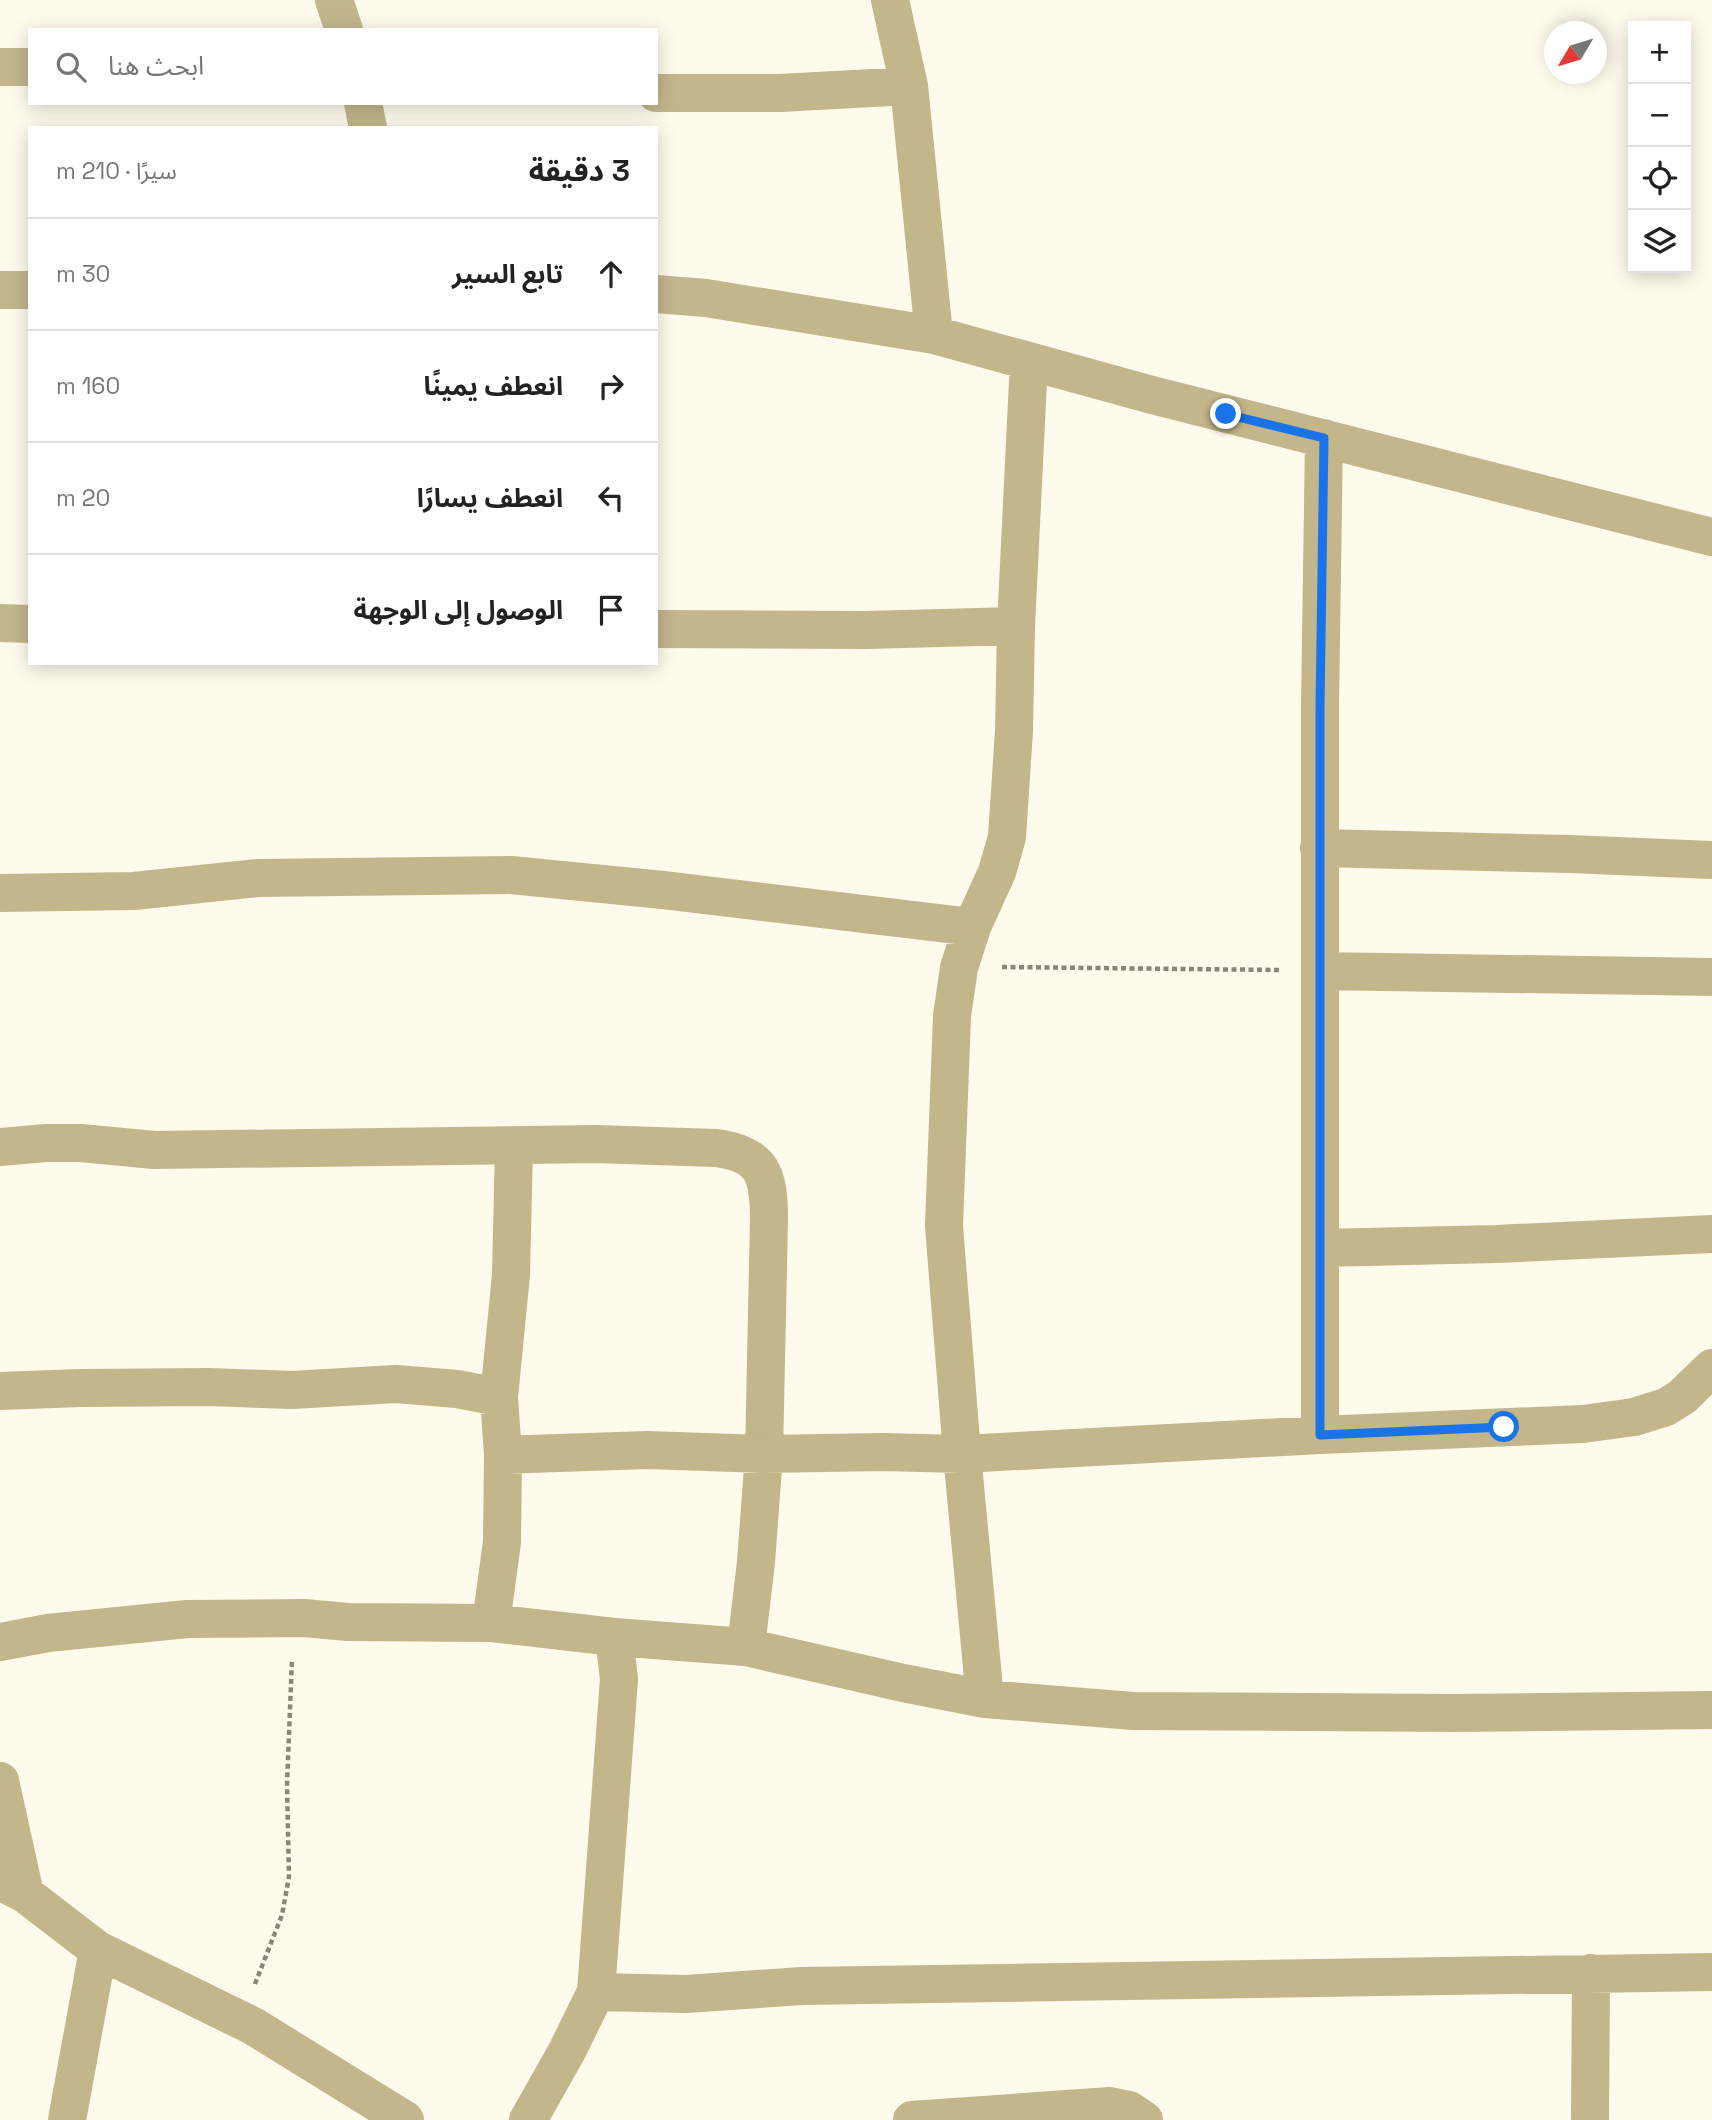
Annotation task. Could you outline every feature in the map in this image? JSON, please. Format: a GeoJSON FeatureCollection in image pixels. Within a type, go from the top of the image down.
{"type":"FeatureCollection","features":[{"type":"Feature","properties":{"kind":"street"},"geometry":{"type":"LineString","coordinates":[[334,0],[343,28]]}},
{"type":"Feature","properties":{"kind":"street"},"geometry":{"type":"LineString","coordinates":[[890,0],[909,86],[934,335]]}},
{"type":"Feature","properties":{"kind":"street"},"geometry":{"type":"LineString","coordinates":[[0,67],[28,66]]}},
{"type":"Feature","properties":{"kind":"street"},"geometry":{"type":"LineString","coordinates":[[658,93],[780,93],[909,86]]}},
{"type":"Feature","properties":{"kind":"street"},"geometry":{"type":"LineString","coordinates":[[363,105],[368,126]]}},
{"type":"Feature","properties":{"kind":"street"},"geometry":{"type":"LineString","coordinates":[[0,290],[28,290]]}},
{"type":"Feature","properties":{"kind":"street"},"geometry":{"type":"LineString","coordinates":[[658,294],[706,298],[934,335],[1152,395],[1710,536]]}},
{"type":"Feature","properties":{"kind":"street"},"geometry":{"type":"LineString","coordinates":[[985,1699],[944,1226],[952,1016],[959,968],[972,927],[997,872],[1007,837],[1014,731],[1028,361]]}},
{"type":"Feature","properties":{"kind":"street"},"geometry":{"type":"LineString","coordinates":[[1320,1435],[1319,848],[1324,438]]}},
{"type":"Feature","properties":{"kind":"street"},"geometry":{"type":"LineString","coordinates":[[0,623],[28,624]]}},
{"type":"Feature","properties":{"kind":"street"},"geometry":{"type":"LineString","coordinates":[[658,629],[1016,626]]}},
{"type":"Feature","properties":{"kind":"street"},"geometry":{"type":"LineString","coordinates":[[1319,848],[1712,860]]}},
{"type":"Feature","properties":{"kind":"street"},"geometry":{"type":"LineString","coordinates":[[0,893],[134,891],[258,878],[511,875],[676,891],[972,927]]}},
{"type":"Feature","properties":{"kind":"street"},"geometry":{"type":"LineString","coordinates":[[1320,971],[1712,977]]}},
{"type":"Feature","properties":{"kind":"street"},"geometry":{"type":"LineString","coordinates":[[0,1147],[81,1143],[154,1150],[595,1144],[716,1148],[734,1150],[748,1156],[757,1164],[766,1184],[769,1206],[764,1454],[746,1647]]}},
{"type":"Feature","properties":{"kind":"street"},"geometry":{"type":"LineString","coordinates":[[491,1623],[502,1542],[503,1455],[499,1397],[511,1275],[514,1147]]}},
{"type":"Feature","properties":{"kind":"street"},"geometry":{"type":"LineString","coordinates":[[1321,1248],[1496,1244],[1712,1234]]}},
{"type":"Feature","properties":{"kind":"street"},"geometry":{"type":"LineString","coordinates":[[503,1455],[647,1450],[764,1454],[962,1454],[1583,1424],[1634,1418],[1666,1407],[1682,1397],[1712,1368]]}},
{"type":"Feature","properties":{"kind":"street"},"geometry":{"type":"LineString","coordinates":[[0,1391],[209,1387],[292,1390],[396,1384],[457,1389],[499,1397]]}},
{"type":"Feature","properties":{"kind":"street"},"geometry":{"type":"LineString","coordinates":[[0,1642],[48,1633],[187,1619],[304,1618],[348,1622],[491,1623],[614,1637],[746,1647],[985,1699],[1133,1711],[1454,1713],[1712,1710]]}},
{"type":"Feature","properties":{"kind":"street"},"geometry":{"type":"LineString","coordinates":[[528,2120],[596,1992],[619,1679],[614,1637]]}},
{"type":"Feature","properties":{"kind":"street"},"geometry":{"type":"LineString","coordinates":[[0,1781],[13,1887],[98,1950],[253,2026],[405,2120]]}},
{"type":"Feature","properties":{"kind":"street"},"geometry":{"type":"LineString","coordinates":[[64,2111],[98,1950]]}},
{"type":"Feature","properties":{"kind":"street"},"geometry":{"type":"LineString","coordinates":[[596,1992],[686,1994],[802,1986],[1712,1972]]}},
{"type":"Feature","properties":{"kind":"street"},"geometry":{"type":"LineString","coordinates":[[1590,2120],[1591,1973]]}},
{"type":"Feature","properties":{"kind":"street"},"geometry":{"type":"LineString","coordinates":[[912,2120],[1110,2106],[1129,2110],[1144,2120]]}},
{"type":"Feature","properties":{"kind":"path"},"geometry":{"type":"LineString","coordinates":[[959,968],[1059,966],[1320,971]]}},
{"type":"Feature","properties":{"kind":"path"},"geometry":{"type":"LineString","coordinates":[[253,2026],[253,1988],[282,1915],[289,1877],[287,1785],[292,1657],[304,1618]]}},
{"type":"Feature","properties":{"kind":"route"},"geometry":{"type":"LineString","coordinates":[[1226,414],[1324,438],[1319,848],[1320,1435],[1504,1427]]}}]}
